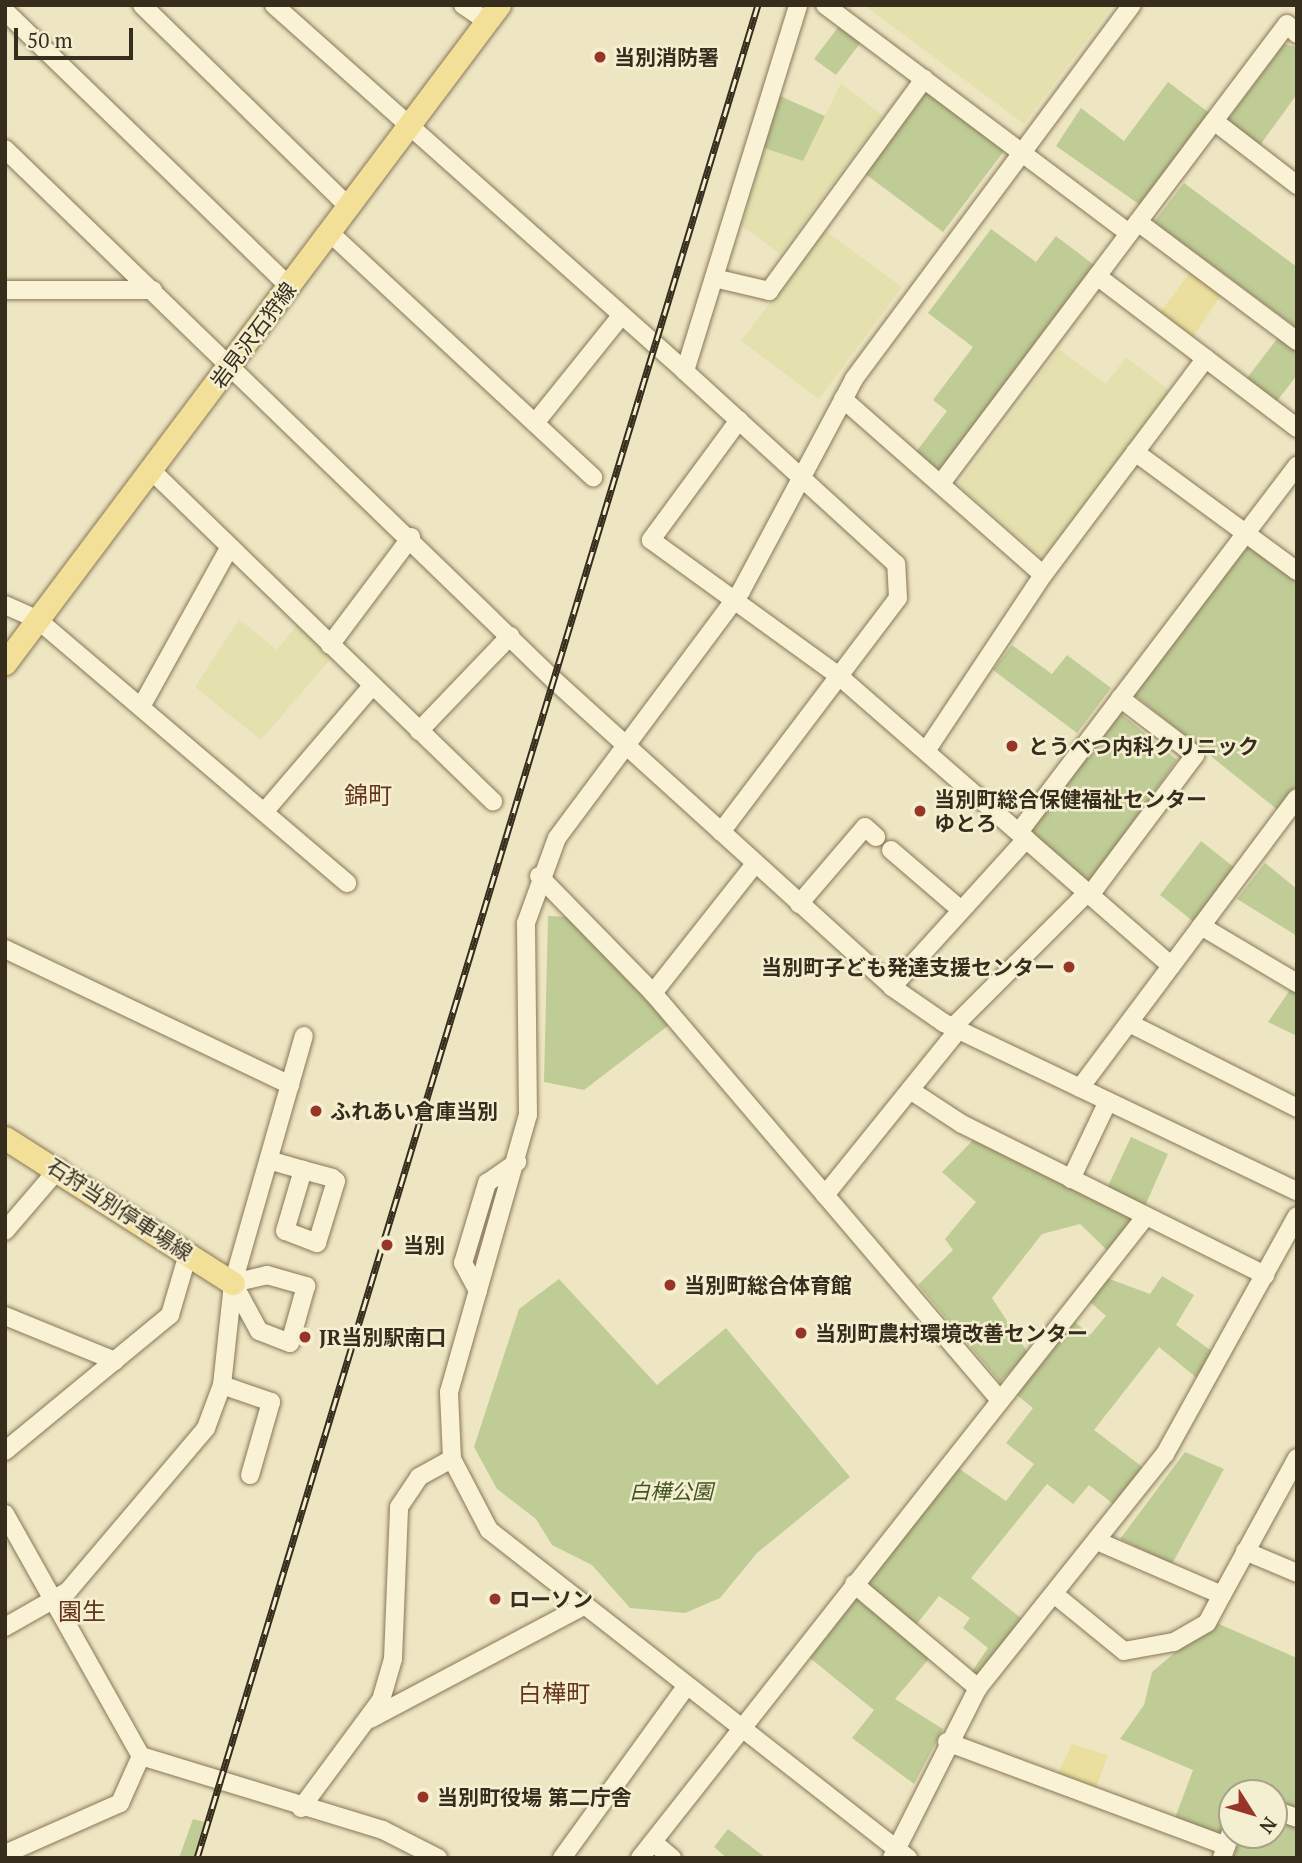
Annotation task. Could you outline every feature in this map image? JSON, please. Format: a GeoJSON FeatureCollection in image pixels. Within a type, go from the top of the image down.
{"type":"FeatureCollection","features":[{"type":"Feature","properties":{"kind":"main road","name":"岩見沢石狩線"},"geometry":{"type":"LineString","coordinates":[[5,663],[152,471],[290,287],[347,205],[493,13]]}},
{"type":"Feature","properties":{"kind":"main road","name":"石狩当別停車場線"},"geometry":{"type":"LineString","coordinates":[[5,1138],[59,1168],[233,1283]]}},
{"type":"Feature","properties":{"kind":"street"},"geometry":{"type":"LineString","coordinates":[[142,5],[347,205]]}},
{"type":"Feature","properties":{"kind":"street"},"geometry":{"type":"LineString","coordinates":[[274,5],[739,420],[896,564],[898,598],[721,832]]}},
{"type":"Feature","properties":{"kind":"street"},"geometry":{"type":"LineString","coordinates":[[463,5],[493,13]]}},
{"type":"Feature","properties":{"kind":"street"},"geometry":{"type":"LineString","coordinates":[[685,372],[798,5]]}},
{"type":"Feature","properties":{"kind":"street"},"geometry":{"type":"LineString","coordinates":[[825,5],[1022,153],[1297,341]]}},
{"type":"Feature","properties":{"kind":"street"},"geometry":{"type":"LineString","coordinates":[[1132,5],[844,399],[734,600],[557,838],[539,876],[523,946],[530,1096],[517,1162],[449,1392],[452,1460],[489,1530],[899,1856],[947,1742],[978,1688],[1165,1454],[1297,1216]]}},
{"type":"Feature","properties":{"kind":"street"},"geometry":{"type":"LineString","coordinates":[[5,11],[290,287]]}},
{"type":"Feature","properties":{"kind":"street"},"geometry":{"type":"LineString","coordinates":[[942,482],[1287,24],[1297,34]]}},
{"type":"Feature","properties":{"kind":"street"},"geometry":{"type":"LineString","coordinates":[[714,278],[769,290],[924,79]]}},
{"type":"Feature","properties":{"kind":"street"},"geometry":{"type":"LineString","coordinates":[[1214,121],[1297,185]]}},
{"type":"Feature","properties":{"kind":"street"},"geometry":{"type":"LineString","coordinates":[[5,149],[411,537],[510,636],[755,864],[892,987],[956,1028],[1297,1191]]}},
{"type":"Feature","properties":{"kind":"street"},"geometry":{"type":"LineString","coordinates":[[328,231],[593,477]]}},
{"type":"Feature","properties":{"kind":"street"},"geometry":{"type":"LineString","coordinates":[[1097,276],[1297,428]]}},
{"type":"Feature","properties":{"kind":"street"},"geometry":{"type":"LineString","coordinates":[[5,290],[153,290]]}},
{"type":"Feature","properties":{"kind":"street"},"geometry":{"type":"LineString","coordinates":[[535,423],[621,316]]}},
{"type":"Feature","properties":{"kind":"street"},"geometry":{"type":"LineString","coordinates":[[926,751],[1043,575],[1206,358]]}},
{"type":"Feature","properties":{"kind":"street"},"geometry":{"type":"LineString","coordinates":[[844,399],[942,482],[1043,575]]}},
{"type":"Feature","properties":{"kind":"street"},"geometry":{"type":"LineString","coordinates":[[739,420],[651,540],[839,676],[1171,966]]}},
{"type":"Feature","properties":{"kind":"street"},"geometry":{"type":"LineString","coordinates":[[1135,452],[1297,571]]}},
{"type":"Feature","properties":{"kind":"street"},"geometry":{"type":"LineString","coordinates":[[892,987],[1022,836],[1120,698],[1297,466]]}},
{"type":"Feature","properties":{"kind":"street"},"geometry":{"type":"LineString","coordinates":[[152,471],[493,802]]}},
{"type":"Feature","properties":{"kind":"street"},"geometry":{"type":"LineString","coordinates":[[330,645],[411,537]]}},
{"type":"Feature","properties":{"kind":"street"},"geometry":{"type":"LineString","coordinates":[[141,707],[229,548]]}},
{"type":"Feature","properties":{"kind":"street"},"geometry":{"type":"LineString","coordinates":[[5,605],[38,620],[347,883]]}},
{"type":"Feature","properties":{"kind":"street"},"geometry":{"type":"LineString","coordinates":[[419,731],[510,636]]}},
{"type":"Feature","properties":{"kind":"street"},"geometry":{"type":"LineString","coordinates":[[265,811],[372,686]]}},
{"type":"Feature","properties":{"kind":"street"},"geometry":{"type":"LineString","coordinates":[[825,1195],[956,1028],[1088,894],[1195,755],[1120,698]]}},
{"type":"Feature","properties":{"kind":"street"},"geometry":{"type":"LineString","coordinates":[[1080,1088],[1297,798]]}},
{"type":"Feature","properties":{"kind":"street"},"geometry":{"type":"LineString","coordinates":[[799,904],[864,827],[876,837]]}},
{"type":"Feature","properties":{"kind":"street"},"geometry":{"type":"LineString","coordinates":[[891,850],[961,910]]}},
{"type":"Feature","properties":{"kind":"street"},"geometry":{"type":"LineString","coordinates":[[653,993],[755,864]]}},
{"type":"Feature","properties":{"kind":"street"},"geometry":{"type":"LineString","coordinates":[[539,876],[653,993],[999,1399]]}},
{"type":"Feature","properties":{"kind":"street"},"geometry":{"type":"LineString","coordinates":[[1201,926],[1297,983]]}},
{"type":"Feature","properties":{"kind":"street"},"geometry":{"type":"LineString","coordinates":[[5,949],[290,1085]]}},
{"type":"Feature","properties":{"kind":"street"},"geometry":{"type":"LineString","coordinates":[[1129,1023],[1297,1108]]}},
{"type":"Feature","properties":{"kind":"street"},"geometry":{"type":"LineString","coordinates":[[5,1627],[56,1601],[194,1448],[222,1385],[233,1283],[272,1161],[304,1036]]}},
{"type":"Feature","properties":{"kind":"street"},"geometry":{"type":"LineString","coordinates":[[910,1090],[962,1124],[1265,1275]]}},
{"type":"Feature","properties":{"kind":"street"},"geometry":{"type":"LineString","coordinates":[[1071,1179],[1108,1101]]}},
{"type":"Feature","properties":{"kind":"street"},"geometry":{"type":"LineString","coordinates":[[272,1161],[303,1170]]}},
{"type":"Feature","properties":{"kind":"street"},"geometry":{"type":"LineString","coordinates":[[5,1231],[59,1168]]}},
{"type":"Feature","properties":{"kind":"street"},"geometry":{"type":"LineString","coordinates":[[640,1858],[999,1399],[1146,1216]]}},
{"type":"Feature","properties":{"kind":"street"},"geometry":{"type":"LineString","coordinates":[[5,1451],[170,1315],[188,1254]]}},
{"type":"Feature","properties":{"kind":"street"},"geometry":{"type":"LineString","coordinates":[[267,1275],[306,1286],[290,1343],[259,1331],[233,1283],[267,1275]]}},
{"type":"Feature","properties":{"kind":"street"},"geometry":{"type":"LineString","coordinates":[[5,1316],[115,1361]]}},
{"type":"Feature","properties":{"kind":"street"},"geometry":{"type":"LineString","coordinates":[[222,1385],[271,1402],[250,1475]]}},
{"type":"Feature","properties":{"kind":"street"},"geometry":{"type":"LineString","coordinates":[[1054,1594],[1124,1651],[1174,1642],[1207,1623],[1297,1458]]}},
{"type":"Feature","properties":{"kind":"street"},"geometry":{"type":"LineString","coordinates":[[301,1808],[370,1719],[393,1659],[399,1507],[419,1477],[452,1460]]}},
{"type":"Feature","properties":{"kind":"street"},"geometry":{"type":"LineString","coordinates":[[5,1514],[141,1756],[301,1808],[383,1830],[438,1858]]}},
{"type":"Feature","properties":{"kind":"street"},"geometry":{"type":"LineString","coordinates":[[1097,1541],[1222,1595]]}},
{"type":"Feature","properties":{"kind":"street"},"geometry":{"type":"LineString","coordinates":[[1245,1551],[1297,1573]]}},
{"type":"Feature","properties":{"kind":"street"},"geometry":{"type":"LineString","coordinates":[[854,1584],[978,1688]]}},
{"type":"Feature","properties":{"kind":"street"},"geometry":{"type":"LineString","coordinates":[[370,1719],[583,1606]]}},
{"type":"Feature","properties":{"kind":"street"},"geometry":{"type":"LineString","coordinates":[[562,1858],[685,1688]]}},
{"type":"Feature","properties":{"kind":"street"},"geometry":{"type":"LineString","coordinates":[[947,1742],[1224,1852]]}},
{"type":"Feature","properties":{"kind":"street"},"geometry":{"type":"LineString","coordinates":[[5,1854],[120,1803],[141,1756]]}},
{"type":"Feature","properties":{"kind":"street"},"geometry":{"type":"LineString","coordinates":[[653,1842],[672,1858]]}},
{"type":"Feature","properties":{"kind":"shaded area"},"geometry":{"type":"Polygon","coordinates":[[[864,5],[1113,5],[1024,124],[864,5]]]}},
{"type":"Feature","properties":{"kind":"shaded area"},"geometry":{"type":"Polygon","coordinates":[[[841,83],[883,116],[780,254],[742,226],[764,148],[803,161],[841,83]]]}},
{"type":"Feature","properties":{"kind":"shaded area"},"geometry":{"type":"Polygon","coordinates":[[[824,230],[902,287],[819,399],[741,341],[824,230]]]}},
{"type":"Feature","properties":{"kind":"shaded area"},"geometry":{"type":"Polygon","coordinates":[[[1059,349],[1106,384],[1126,357],[1170,391],[1050,553],[1040,556],[958,485],[1059,349]]]}},
{"type":"Feature","properties":{"kind":"shaded area"},"geometry":{"type":"Polygon","coordinates":[[[239,619],[277,650],[300,621],[334,655],[261,740],[195,687],[239,619]]]}},
{"type":"Feature","properties":{"kind":"green space"},"geometry":{"type":"Polygon","coordinates":[[[839,26],[861,42],[836,75],[814,59],[839,26]]]}},
{"type":"Feature","properties":{"kind":"green space"},"geometry":{"type":"Polygon","coordinates":[[[1284,44],[1297,47],[1297,94],[1258,148],[1230,128],[1228,119],[1284,44]]]}},
{"type":"Feature","properties":{"kind":"green space"},"geometry":{"type":"Polygon","coordinates":[[[1168,82],[1212,115],[1143,207],[1056,146],[1081,108],[1124,141],[1168,82]]]}},
{"type":"Feature","properties":{"kind":"green space"},"geometry":{"type":"Polygon","coordinates":[[[925,91],[1004,151],[943,232],[864,173],[925,91]]]}},
{"type":"Feature","properties":{"kind":"green space"},"geometry":{"type":"Polygon","coordinates":[[[780,96],[825,116],[803,161],[764,148],[780,96]]]}},
{"type":"Feature","properties":{"kind":"green space"},"geometry":{"type":"Polygon","coordinates":[[[1184,183],[1297,267],[1297,328],[1154,222],[1184,183]]]}},
{"type":"Feature","properties":{"kind":"green space"},"geometry":{"type":"Polygon","coordinates":[[[991,229],[1036,262],[1056,236],[1098,268],[943,473],[916,452],[947,411],[933,400],[973,347],[928,313],[991,229]]]}},
{"type":"Feature","properties":{"kind":"green space"},"geometry":{"type":"Polygon","coordinates":[[[1280,335],[1297,348],[1297,375],[1277,401],[1247,378],[1280,335]]]}},
{"type":"Feature","properties":{"kind":"green space"},"geometry":{"type":"Polygon","coordinates":[[[1246,544],[1297,583],[1297,784],[1278,810],[1132,693],[1246,544]]]}},
{"type":"Feature","properties":{"kind":"green space"},"geometry":{"type":"Polygon","coordinates":[[[1012,645],[1052,674],[1067,655],[1111,688],[1077,733],[993,670],[1012,645]]]}},
{"type":"Feature","properties":{"kind":"green space"},"geometry":{"type":"Polygon","coordinates":[[[1119,712],[1177,760],[1090,882],[1029,830],[1119,712]]]}},
{"type":"Feature","properties":{"kind":"green space"},"geometry":{"type":"Polygon","coordinates":[[[1201,841],[1235,868],[1194,922],[1160,895],[1201,841]]]}},
{"type":"Feature","properties":{"kind":"green space"},"geometry":{"type":"Polygon","coordinates":[[[1265,863],[1297,889],[1297,936],[1237,899],[1265,863]]]}},
{"type":"Feature","properties":{"kind":"green space"},"geometry":{"type":"Polygon","coordinates":[[[548,916],[570,917],[669,1025],[584,1090],[544,1082],[548,916]]]}},
{"type":"Feature","properties":{"kind":"green space"},"geometry":{"type":"Polygon","coordinates":[[[1290,990],[1297,995],[1297,1036],[1268,1022],[1290,990]]]}},
{"type":"Feature","properties":{"kind":"green space"},"geometry":{"type":"Polygon","coordinates":[[[977,1136],[1134,1217],[1110,1253],[1080,1224],[1042,1234],[992,1298],[1028,1353],[1000,1382],[918,1285],[953,1250],[945,1239],[976,1202],[942,1172],[977,1136]]]}},
{"type":"Feature","properties":{"kind":"green space"},"geometry":{"type":"Polygon","coordinates":[[[1131,1137],[1168,1154],[1145,1206],[1107,1188],[1131,1137]]]}},
{"type":"Feature","properties":{"kind":"green space"},"geometry":{"type":"Polygon","coordinates":[[[1162,1276],[1194,1295],[1176,1325],[1213,1352],[1198,1379],[1159,1347],[1094,1430],[1145,1469],[1117,1507],[1089,1485],[1073,1504],[1047,1484],[971,1578],[1022,1619],[979,1674],[970,1674],[988,1648],[963,1628],[970,1618],[939,1596],[916,1625],[867,1584],[958,1468],[1006,1501],[1034,1464],[1006,1443],[1033,1408],[1017,1395],[1075,1322],[1090,1335],[1106,1316],[1089,1301],[1107,1278],[1150,1294],[1162,1276]]]}},
{"type":"Feature","properties":{"kind":"green space","name":"白樺公園"},"geometry":{"type":"Polygon","coordinates":[[[559,1279],[657,1385],[726,1328],[850,1477],[757,1553],[720,1598],[685,1613],[630,1608],[592,1565],[552,1545],[536,1519],[497,1489],[474,1447],[519,1309],[559,1279]]]}},
{"type":"Feature","properties":{"kind":"green space"},"geometry":{"type":"Polygon","coordinates":[[[1185,1452],[1224,1469],[1172,1564],[1120,1539],[1185,1452]]]}},
{"type":"Feature","properties":{"kind":"green space"},"geometry":{"type":"Polygon","coordinates":[[[860,1594],[932,1655],[895,1699],[943,1729],[914,1784],[852,1738],[874,1710],[810,1658],[860,1594]]]}},
{"type":"Feature","properties":{"kind":"green space"},"geometry":{"type":"Polygon","coordinates":[[[1212,1621],[1297,1658],[1297,1808],[1288,1805],[1288,1779],[1218,1779],[1218,1834],[1175,1818],[1193,1770],[1120,1739],[1144,1705],[1152,1672],[1212,1621]]]}},
{"type":"Feature","properties":{"kind":"green space"},"geometry":{"type":"Polygon","coordinates":[[[193,1819],[205,1822],[194,1858],[179,1858],[193,1819]]]}},
{"type":"Feature","properties":{"kind":"green space"},"geometry":{"type":"Polygon","coordinates":[[[1288,1824],[1297,1827],[1297,1858],[1233,1858],[1236,1849],[1288,1849],[1288,1824]]]}},
{"type":"Feature","properties":{"kind":"green space"},"geometry":{"type":"Polygon","coordinates":[[[728,1829],[766,1858],[727,1858],[714,1847],[728,1829]]]}},
{"type":"Feature","properties":{"kind":"sand"},"geometry":{"type":"Polygon","coordinates":[[[1191,271],[1222,294],[1192,338],[1159,314],[1191,271]]]}},
{"type":"Feature","properties":{"kind":"sand"},"geometry":{"type":"Polygon","coordinates":[[[1072,1744],[1108,1755],[1096,1788],[1058,1773],[1072,1744]]]}},
{"type":"Feature","properties":{"kind":"railway"},"geometry":{"type":"LineString","coordinates":[[197,1858],[758,5]]}},
{"type":"Feature","properties":{"kind":"place","name":"当別消防署"},"geometry":{"type":"Point","coordinates":[600,57]}},
{"type":"Feature","properties":{"kind":"place","name":"とうべつ内科クリニック"},"geometry":{"type":"Point","coordinates":[1012,746]}},
{"type":"Feature","properties":{"kind":"place","name":"当別町総合保健福祉センター ゆとろ"},"geometry":{"type":"Point","coordinates":[920,811]}},
{"type":"Feature","properties":{"kind":"place","name":"当別町子ども発達支援センター"},"geometry":{"type":"Point","coordinates":[1069,967]}},
{"type":"Feature","properties":{"kind":"place","name":"ふれあい倉庫当別"},"geometry":{"type":"Point","coordinates":[316,1111]}},
{"type":"Feature","properties":{"kind":"place","name":"当別"},"geometry":{"type":"Point","coordinates":[387,1245]}},
{"type":"Feature","properties":{"kind":"place","name":"当別町総合体育館"},"geometry":{"type":"Point","coordinates":[670,1285]}},
{"type":"Feature","properties":{"kind":"place","name":"当別町農村環境改善センター"},"geometry":{"type":"Point","coordinates":[801,1333]}},
{"type":"Feature","properties":{"kind":"place","name":"JR当別駅南口"},"geometry":{"type":"Point","coordinates":[305,1337]}},
{"type":"Feature","properties":{"kind":"place","name":"ローソン"},"geometry":{"type":"Point","coordinates":[495,1599]}},
{"type":"Feature","properties":{"kind":"place","name":"当別町役場 第二庁舎"},"geometry":{"type":"Point","coordinates":[423,1797]}},
{"type":"Feature","properties":{"kind":"district","name":"錦町"},"geometry":{"type":"Point","coordinates":[368,796]}},
{"type":"Feature","properties":{"kind":"district","name":"園生"},"geometry":{"type":"Point","coordinates":[82,1612]}},
{"type":"Feature","properties":{"kind":"district","name":"白樺町"},"geometry":{"type":"Point","coordinates":[554,1694]}}]}
